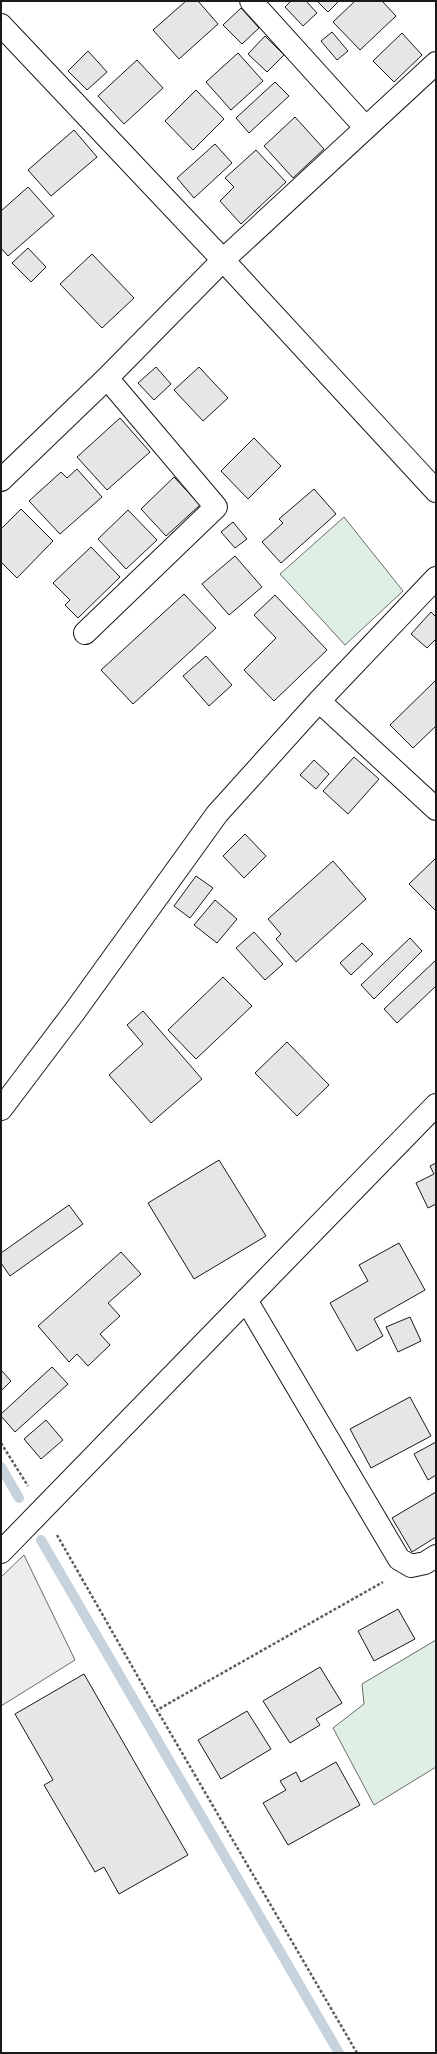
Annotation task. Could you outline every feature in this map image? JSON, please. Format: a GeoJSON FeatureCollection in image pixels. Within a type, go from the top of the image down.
{"type":"FeatureCollection","features":[{"type":"Feature","properties":{"kind":"street"},"geometry":{"type":"LineString","coordinates":[[251,1],[365,127]]}},
{"type":"Feature","properties":{"kind":"street"},"geometry":{"type":"LineString","coordinates":[[1,25],[223,260],[436,491]]}},
{"type":"Feature","properties":{"kind":"street"},"geometry":{"type":"LineString","coordinates":[[1,480],[107,378],[223,260],[365,127],[436,63]]}},
{"type":"Feature","properties":{"kind":"street"},"geometry":{"type":"LineString","coordinates":[[85,633],[216,507],[107,378]]}},
{"type":"Feature","properties":{"kind":"street"},"geometry":{"type":"LineString","coordinates":[[1,1109],[75,1011],[217,814],[319,701],[436,578]]}},
{"type":"Feature","properties":{"kind":"street"},"geometry":{"type":"LineString","coordinates":[[319,701],[436,809]]}},
{"type":"Feature","properties":{"kind":"street"},"geometry":{"type":"LineString","coordinates":[[1,1552],[436,1105]]}},
{"type":"Feature","properties":{"kind":"street"},"geometry":{"type":"LineString","coordinates":[[246,1300],[399,1559],[411,1566],[426,1563],[436,1556]]}},
{"type":"Feature","properties":{"kind":"path"},"geometry":{"type":"LineString","coordinates":[[1,1443],[43,1510],[157,1710],[357,2053]]}},
{"type":"Feature","properties":{"kind":"path"},"geometry":{"type":"LineString","coordinates":[[157,1710],[411,1566]]}},
{"type":"Feature","properties":{"kind":"green space"},"geometry":{"type":"Polygon","coordinates":[[[344,517],[403,591],[345,645],[280,574],[344,517]]]}},
{"type":"Feature","properties":{"kind":"green space"},"geometry":{"type":"Polygon","coordinates":[[[436,1640],[436,1767],[374,1805],[333,1728],[364,1704],[362,1684],[436,1640]]]}},
{"type":"Feature","properties":{"kind":"shaded area"},"geometry":{"type":"Polygon","coordinates":[[[24,1555],[75,1660],[1,1706],[1,1577],[24,1555]]]}},
{"type":"Feature","properties":{"kind":"building"},"geometry":{"type":"Polygon","coordinates":[[[186,1],[198,1],[218,24],[179,59],[153,30],[186,1]]]}},
{"type":"Feature","properties":{"kind":"building"},"geometry":{"type":"Polygon","coordinates":[[[291,1],[306,1],[317,13],[303,26],[285,7],[291,1]]]}},
{"type":"Feature","properties":{"kind":"building"},"geometry":{"type":"Polygon","coordinates":[[[317,1],[339,1],[328,12],[317,1]]]}},
{"type":"Feature","properties":{"kind":"building"},"geometry":{"type":"Polygon","coordinates":[[[355,1],[382,1],[396,16],[360,50],[333,22],[355,1]]]}},
{"type":"Feature","properties":{"kind":"building"},"geometry":{"type":"Polygon","coordinates":[[[241,8],[259,28],[242,44],[223,25],[241,8]]]}},
{"type":"Feature","properties":{"kind":"building"},"geometry":{"type":"Polygon","coordinates":[[[332,32],[348,51],[337,60],[321,41],[332,32]]]}},
{"type":"Feature","properties":{"kind":"building"},"geometry":{"type":"Polygon","coordinates":[[[402,33],[422,55],[394,82],[373,61],[402,33]]]}},
{"type":"Feature","properties":{"kind":"building"},"geometry":{"type":"Polygon","coordinates":[[[265,36],[284,55],[267,72],[248,54],[265,36]]]}},
{"type":"Feature","properties":{"kind":"building"},"geometry":{"type":"Polygon","coordinates":[[[88,51],[107,72],[87,90],[68,71],[88,51]]]}},
{"type":"Feature","properties":{"kind":"building"},"geometry":{"type":"Polygon","coordinates":[[[238,53],[263,81],[231,110],[206,82],[238,53]]]}},
{"type":"Feature","properties":{"kind":"building"},"geometry":{"type":"Polygon","coordinates":[[[137,60],[163,88],[124,124],[98,96],[137,60]]]}},
{"type":"Feature","properties":{"kind":"building"},"geometry":{"type":"Polygon","coordinates":[[[275,82],[289,96],[249,133],[236,118],[275,82]]]}},
{"type":"Feature","properties":{"kind":"building"},"geometry":{"type":"Polygon","coordinates":[[[196,90],[224,119],[193,150],[165,121],[196,90]]]}},
{"type":"Feature","properties":{"kind":"building"},"geometry":{"type":"Polygon","coordinates":[[[295,117],[324,149],[293,178],[264,146],[295,117]]]}},
{"type":"Feature","properties":{"kind":"building"},"geometry":{"type":"Polygon","coordinates":[[[74,130],[97,157],[51,196],[28,170],[74,130]]]}},
{"type":"Feature","properties":{"kind":"building"},"geometry":{"type":"Polygon","coordinates":[[[215,144],[232,163],[194,198],[177,178],[215,144]]]}},
{"type":"Feature","properties":{"kind":"building"},"geometry":{"type":"Polygon","coordinates":[[[256,150],[286,182],[241,224],[220,201],[234,187],[225,178],[256,150]]]}},
{"type":"Feature","properties":{"kind":"building"},"geometry":{"type":"Polygon","coordinates":[[[28,187],[54,216],[8,256],[1,248],[1,211],[28,187]]]}},
{"type":"Feature","properties":{"kind":"building"},"geometry":{"type":"Polygon","coordinates":[[[28,248],[46,267],[31,282],[12,263],[28,248]]]}},
{"type":"Feature","properties":{"kind":"building"},"geometry":{"type":"Polygon","coordinates":[[[92,254],[134,298],[102,328],[60,284],[92,254]]]}},
{"type":"Feature","properties":{"kind":"building"},"geometry":{"type":"Polygon","coordinates":[[[156,367],[171,384],[154,400],[138,383],[156,367]]]}},
{"type":"Feature","properties":{"kind":"building"},"geometry":{"type":"Polygon","coordinates":[[[199,367],[228,398],[203,421],[174,390],[199,367]]]}},
{"type":"Feature","properties":{"kind":"building"},"geometry":{"type":"Polygon","coordinates":[[[120,418],[150,452],[107,490],[77,457],[120,418]]]}},
{"type":"Feature","properties":{"kind":"building"},"geometry":{"type":"Polygon","coordinates":[[[254,438],[281,466],[248,499],[221,471],[254,438]]]}},
{"type":"Feature","properties":{"kind":"building"},"geometry":{"type":"Polygon","coordinates":[[[77,469],[102,497],[60,534],[29,501],[61,472],[67,478],[77,469]]]}},
{"type":"Feature","properties":{"kind":"building"},"geometry":{"type":"Polygon","coordinates":[[[174,477],[200,505],[166,536],[141,509],[174,477]]]}},
{"type":"Feature","properties":{"kind":"building"},"geometry":{"type":"Polygon","coordinates":[[[314,489],[336,514],[281,563],[262,542],[283,523],[279,519],[314,489]]]}},
{"type":"Feature","properties":{"kind":"building"},"geometry":{"type":"Polygon","coordinates":[[[21,509],[53,541],[17,578],[1,562],[1,529],[21,509]]]}},
{"type":"Feature","properties":{"kind":"building"},"geometry":{"type":"Polygon","coordinates":[[[128,510],[157,540],[126,569],[98,539],[128,510]]]}},
{"type":"Feature","properties":{"kind":"building"},"geometry":{"type":"Polygon","coordinates":[[[233,522],[247,539],[235,548],[221,532],[233,522]]]}},
{"type":"Feature","properties":{"kind":"building"},"geometry":{"type":"Polygon","coordinates":[[[91,547],[120,577],[78,618],[65,605],[70,600],[53,583],[91,547]]]}},
{"type":"Feature","properties":{"kind":"building"},"geometry":{"type":"Polygon","coordinates":[[[235,556],[262,587],[229,615],[202,584],[235,556]]]}},
{"type":"Feature","properties":{"kind":"building"},"geometry":{"type":"Polygon","coordinates":[[[184,594],[216,628],[133,704],[101,670],[184,594]]]}},
{"type":"Feature","properties":{"kind":"building"},"geometry":{"type":"Polygon","coordinates":[[[275,595],[327,650],[274,701],[244,670],[276,638],[254,615],[275,595]]]}},
{"type":"Feature","properties":{"kind":"building"},"geometry":{"type":"Polygon","coordinates":[[[431,612],[436,617],[436,639],[427,648],[411,634],[431,612]]]}},
{"type":"Feature","properties":{"kind":"building"},"geometry":{"type":"Polygon","coordinates":[[[206,656],[232,685],[209,706],[183,676],[206,656]]]}},
{"type":"Feature","properties":{"kind":"building"},"geometry":{"type":"Polygon","coordinates":[[[436,680],[436,726],[413,748],[390,725],[436,680]]]}},
{"type":"Feature","properties":{"kind":"building"},"geometry":{"type":"Polygon","coordinates":[[[354,757],[379,779],[348,814],[323,791],[354,757]]]}},
{"type":"Feature","properties":{"kind":"building"},"geometry":{"type":"Polygon","coordinates":[[[314,760],[329,774],[316,789],[300,775],[314,760]]]}},
{"type":"Feature","properties":{"kind":"building"},"geometry":{"type":"Polygon","coordinates":[[[245,834],[266,856],[244,878],[223,856],[245,834]]]}},
{"type":"Feature","properties":{"kind":"building"},"geometry":{"type":"Polygon","coordinates":[[[436,858],[436,911],[409,884],[436,858]]]}},
{"type":"Feature","properties":{"kind":"building"},"geometry":{"type":"Polygon","coordinates":[[[333,861],[366,899],[296,962],[276,939],[281,934],[268,919],[333,861]]]}},
{"type":"Feature","properties":{"kind":"building"},"geometry":{"type":"Polygon","coordinates":[[[196,876],[213,888],[190,918],[174,906],[196,876]]]}},
{"type":"Feature","properties":{"kind":"building"},"geometry":{"type":"Polygon","coordinates":[[[215,900],[237,919],[217,943],[194,925],[215,900]]]}},
{"type":"Feature","properties":{"kind":"building"},"geometry":{"type":"Polygon","coordinates":[[[254,932],[283,964],[265,980],[236,948],[254,932]]]}},
{"type":"Feature","properties":{"kind":"building"},"geometry":{"type":"Polygon","coordinates":[[[410,938],[422,951],[374,999],[361,985],[410,938]]]}},
{"type":"Feature","properties":{"kind":"building"},"geometry":{"type":"Polygon","coordinates":[[[362,943],[373,954],[351,975],[340,963],[362,943]]]}},
{"type":"Feature","properties":{"kind":"building"},"geometry":{"type":"Polygon","coordinates":[[[436,960],[436,986],[397,1023],[384,1009],[436,960]]]}},
{"type":"Feature","properties":{"kind":"building"},"geometry":{"type":"Polygon","coordinates":[[[223,977],[252,1006],[196,1059],[168,1030],[223,977]]]}},
{"type":"Feature","properties":{"kind":"building"},"geometry":{"type":"Polygon","coordinates":[[[143,1011],[202,1079],[151,1123],[109,1075],[143,1044],[127,1025],[143,1011]]]}},
{"type":"Feature","properties":{"kind":"building"},"geometry":{"type":"Polygon","coordinates":[[[287,1042],[329,1085],[297,1116],[255,1073],[287,1042]]]}},
{"type":"Feature","properties":{"kind":"building"},"geometry":{"type":"Polygon","coordinates":[[[219,1160],[266,1236],[194,1279],[148,1203],[219,1160]]]}},
{"type":"Feature","properties":{"kind":"building"},"geometry":{"type":"Polygon","coordinates":[[[436,1163],[436,1204],[428,1208],[416,1183],[434,1174],[430,1166],[436,1163]]]}},
{"type":"Feature","properties":{"kind":"building"},"geometry":{"type":"Polygon","coordinates":[[[69,1205],[83,1224],[10,1276],[1,1263],[1,1253],[69,1205]]]}},
{"type":"Feature","properties":{"kind":"building"},"geometry":{"type":"Polygon","coordinates":[[[399,1243],[425,1290],[374,1319],[383,1336],[357,1351],[330,1303],[368,1281],[359,1265],[399,1243]]]}},
{"type":"Feature","properties":{"kind":"building"},"geometry":{"type":"Polygon","coordinates":[[[121,1252],[141,1274],[108,1303],[120,1316],[100,1334],[110,1345],[88,1366],[77,1354],[69,1362],[38,1326],[121,1252]]]}},
{"type":"Feature","properties":{"kind":"building"},"geometry":{"type":"Polygon","coordinates":[[[410,1317],[421,1341],[398,1352],[386,1327],[410,1317]]]}},
{"type":"Feature","properties":{"kind":"building"},"geometry":{"type":"Polygon","coordinates":[[[52,1367],[68,1384],[15,1432],[1,1416],[1,1414],[52,1367]]]}},
{"type":"Feature","properties":{"kind":"building"},"geometry":{"type":"Polygon","coordinates":[[[1,1370],[11,1381],[1,1391],[1,1370]]]}},
{"type":"Feature","properties":{"kind":"building"},"geometry":{"type":"Polygon","coordinates":[[[410,1397],[431,1436],[371,1468],[350,1429],[410,1397]]]}},
{"type":"Feature","properties":{"kind":"building"},"geometry":{"type":"Polygon","coordinates":[[[46,1420],[63,1440],[41,1459],[24,1439],[46,1420]]]}},
{"type":"Feature","properties":{"kind":"building"},"geometry":{"type":"Polygon","coordinates":[[[436,1442],[436,1475],[428,1480],[414,1454],[436,1442]]]}},
{"type":"Feature","properties":{"kind":"building"},"geometry":{"type":"Polygon","coordinates":[[[436,1492],[436,1537],[412,1552],[392,1518],[436,1492]]]}},
{"type":"Feature","properties":{"kind":"building"},"geometry":{"type":"Polygon","coordinates":[[[398,1609],[415,1639],[374,1661],[358,1631],[398,1609]]]}},
{"type":"Feature","properties":{"kind":"building"},"geometry":{"type":"Polygon","coordinates":[[[320,1667],[342,1703],[316,1719],[320,1725],[290,1743],[263,1701],[320,1667]]]}},
{"type":"Feature","properties":{"kind":"building"},"geometry":{"type":"Polygon","coordinates":[[[84,1674],[188,1855],[119,1894],[104,1867],[95,1872],[44,1785],[53,1780],[15,1714],[84,1674]]]}},
{"type":"Feature","properties":{"kind":"building"},"geometry":{"type":"Polygon","coordinates":[[[247,1711],[271,1749],[221,1779],[198,1740],[247,1711]]]}},
{"type":"Feature","properties":{"kind":"building"},"geometry":{"type":"Polygon","coordinates":[[[336,1762],[360,1805],[288,1845],[263,1803],[286,1790],[280,1781],[296,1772],[301,1782],[336,1762]]]}},
{"type":"Feature","properties":{"kind":"waterway"},"geometry":{"type":"LineString","coordinates":[[1,1467],[19,1498]]}},
{"type":"Feature","properties":{"kind":"waterway"},"geometry":{"type":"LineString","coordinates":[[41,1540],[339,2053]]}}]}
